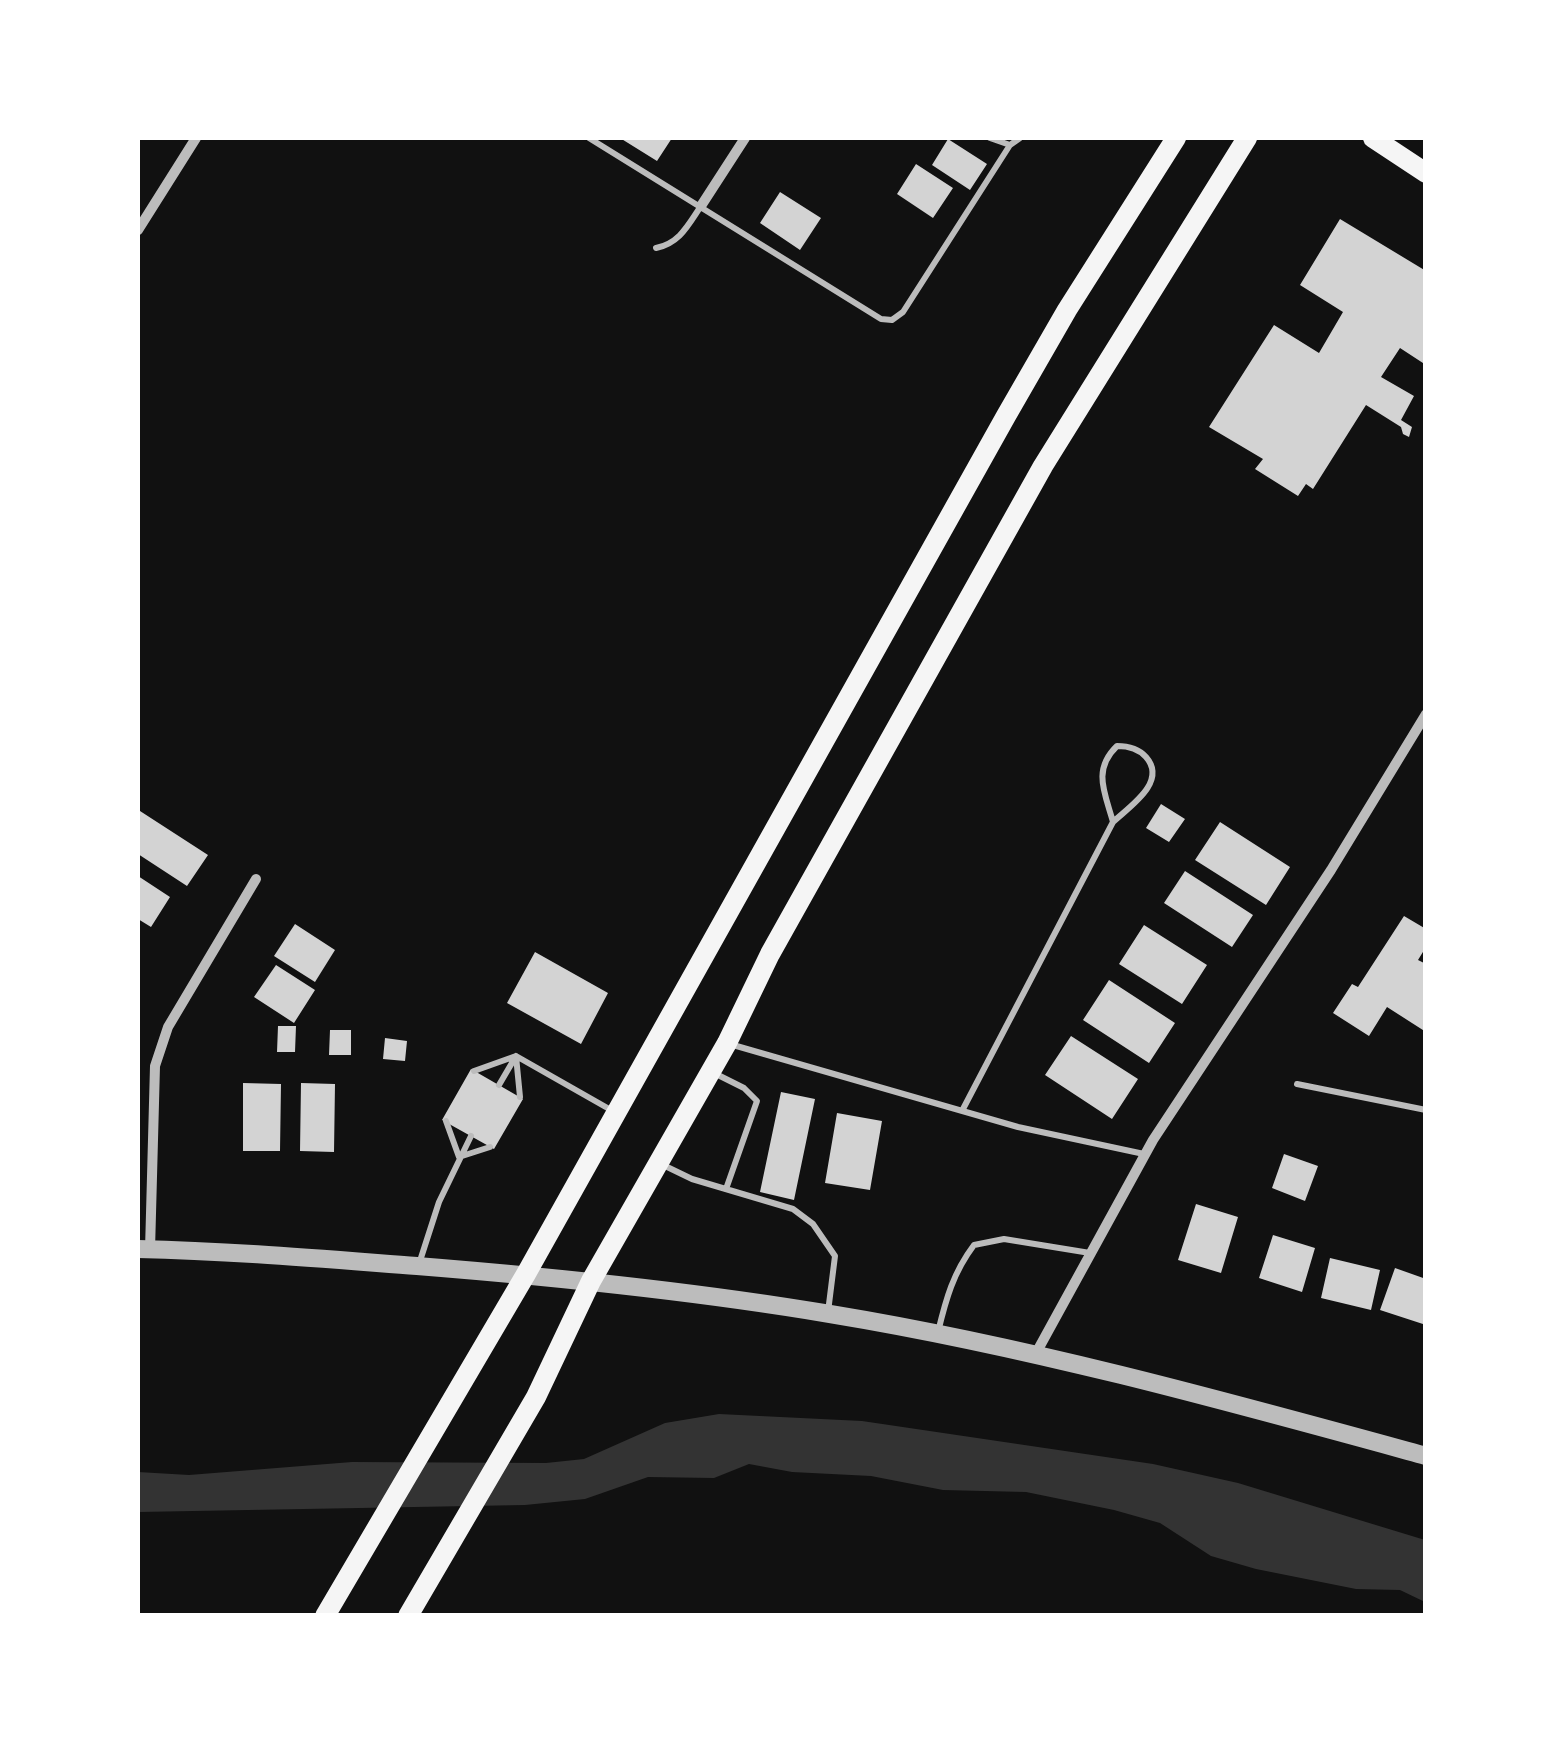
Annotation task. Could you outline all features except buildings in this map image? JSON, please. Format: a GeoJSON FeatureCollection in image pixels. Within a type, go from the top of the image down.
{"type":"FeatureCollection","features":[{"type":"Feature","properties":{"kind":"main road"},"geometry":{"type":"LineString","coordinates":[[325,1616],[526,1274],[1015,400],[1176,138]]}},
{"type":"Feature","properties":{"kind":"main road"},"geometry":{"type":"LineString","coordinates":[[408,1616],[536,1397],[591,1281],[727,1043],[770,954],[1043,466],[1247,138]]}},
{"type":"Feature","properties":{"kind":"main road"},"geometry":{"type":"LineString","coordinates":[[1372,138],[1426,173]]}},
{"type":"Feature","properties":{"kind":"street"},"geometry":{"type":"LineString","coordinates":[[138,230],[196,138]]}},
{"type":"Feature","properties":{"kind":"street"},"geometry":{"type":"LineString","coordinates":[[702,206],[744,138]]}},
{"type":"Feature","properties":{"kind":"street"},"geometry":{"type":"LineString","coordinates":[[1036,1355],[1144,1154],[1331,870],[1426,714]]}},
{"type":"Feature","properties":{"kind":"street"},"geometry":{"type":"LineString","coordinates":[[256,879],[168,1026],[154,1066],[144,1250],[526,1274],[691,1292],[828,1314],[938,1334],[1197,1393],[1426,1456]]}},
{"type":"Feature","properties":{"kind":"lane"},"geometry":{"type":"LineString","coordinates":[[589,138],[881,319],[892,320],[903,312],[1010,145],[1020,138]]}},
{"type":"Feature","properties":{"kind":"lane"},"geometry":{"type":"LineString","coordinates":[[990,138],[1010,145]]}},
{"type":"Feature","properties":{"kind":"lane"},"geometry":{"type":"LineString","coordinates":[[656,248],[670,245],[702,206]]}},
{"type":"Feature","properties":{"kind":"lane"},"geometry":{"type":"LineString","coordinates":[[962,1110],[1113,822],[1148,789],[1153,774],[1144,754],[1130,746],[1117,746],[1104,758],[1101,776],[1113,822]]}},
{"type":"Feature","properties":{"kind":"lane"},"geometry":{"type":"LineString","coordinates":[[727,1043],[1018,1127],[1144,1154]]}},
{"type":"Feature","properties":{"kind":"lane"},"geometry":{"type":"LineString","coordinates":[[474,1071],[516,1056],[616,1113]]}},
{"type":"Feature","properties":{"kind":"lane"},"geometry":{"type":"LineString","coordinates":[[499,1085],[516,1056]]}},
{"type":"Feature","properties":{"kind":"lane"},"geometry":{"type":"LineString","coordinates":[[516,1056],[520,1097]]}},
{"type":"Feature","properties":{"kind":"lane"},"geometry":{"type":"LineString","coordinates":[[710,1072],[744,1088],[758,1101],[726,1189]]}},
{"type":"Feature","properties":{"kind":"lane"},"geometry":{"type":"LineString","coordinates":[[1297,1084],[1426,1110]]}},
{"type":"Feature","properties":{"kind":"lane"},"geometry":{"type":"LineString","coordinates":[[446,1122],[459,1157]]}},
{"type":"Feature","properties":{"kind":"lane"},"geometry":{"type":"LineString","coordinates":[[418,1266],[439,1202],[471,1136]]}},
{"type":"Feature","properties":{"kind":"lane"},"geometry":{"type":"LineString","coordinates":[[459,1157],[490,1147]]}},
{"type":"Feature","properties":{"kind":"lane"},"geometry":{"type":"LineString","coordinates":[[658,1162],[692,1179],[793,1210],[813,1224],[835,1256],[828,1314]]}},
{"type":"Feature","properties":{"kind":"lane"},"geometry":{"type":"LineString","coordinates":[[938,1334],[952,1280],[974,1245],[1004,1239],[1090,1253]]}},
{"type":"Feature","properties":{"kind":"shaded area"},"geometry":{"type":"Polygon","coordinates":[[[719,1414],[862,1421],[1153,1464],[1238,1483],[1425,1540],[1425,1602],[1400,1590],[1356,1589],[1256,1569],[1211,1556],[1160,1523],[1026,1492],[943,1490],[871,1476],[792,1472],[749,1464],[714,1478],[648,1477],[585,1499],[525,1505],[138,1512],[138,1472],[189,1475],[352,1462],[546,1463],[584,1459],[665,1423],[719,1414]]]}}]}
